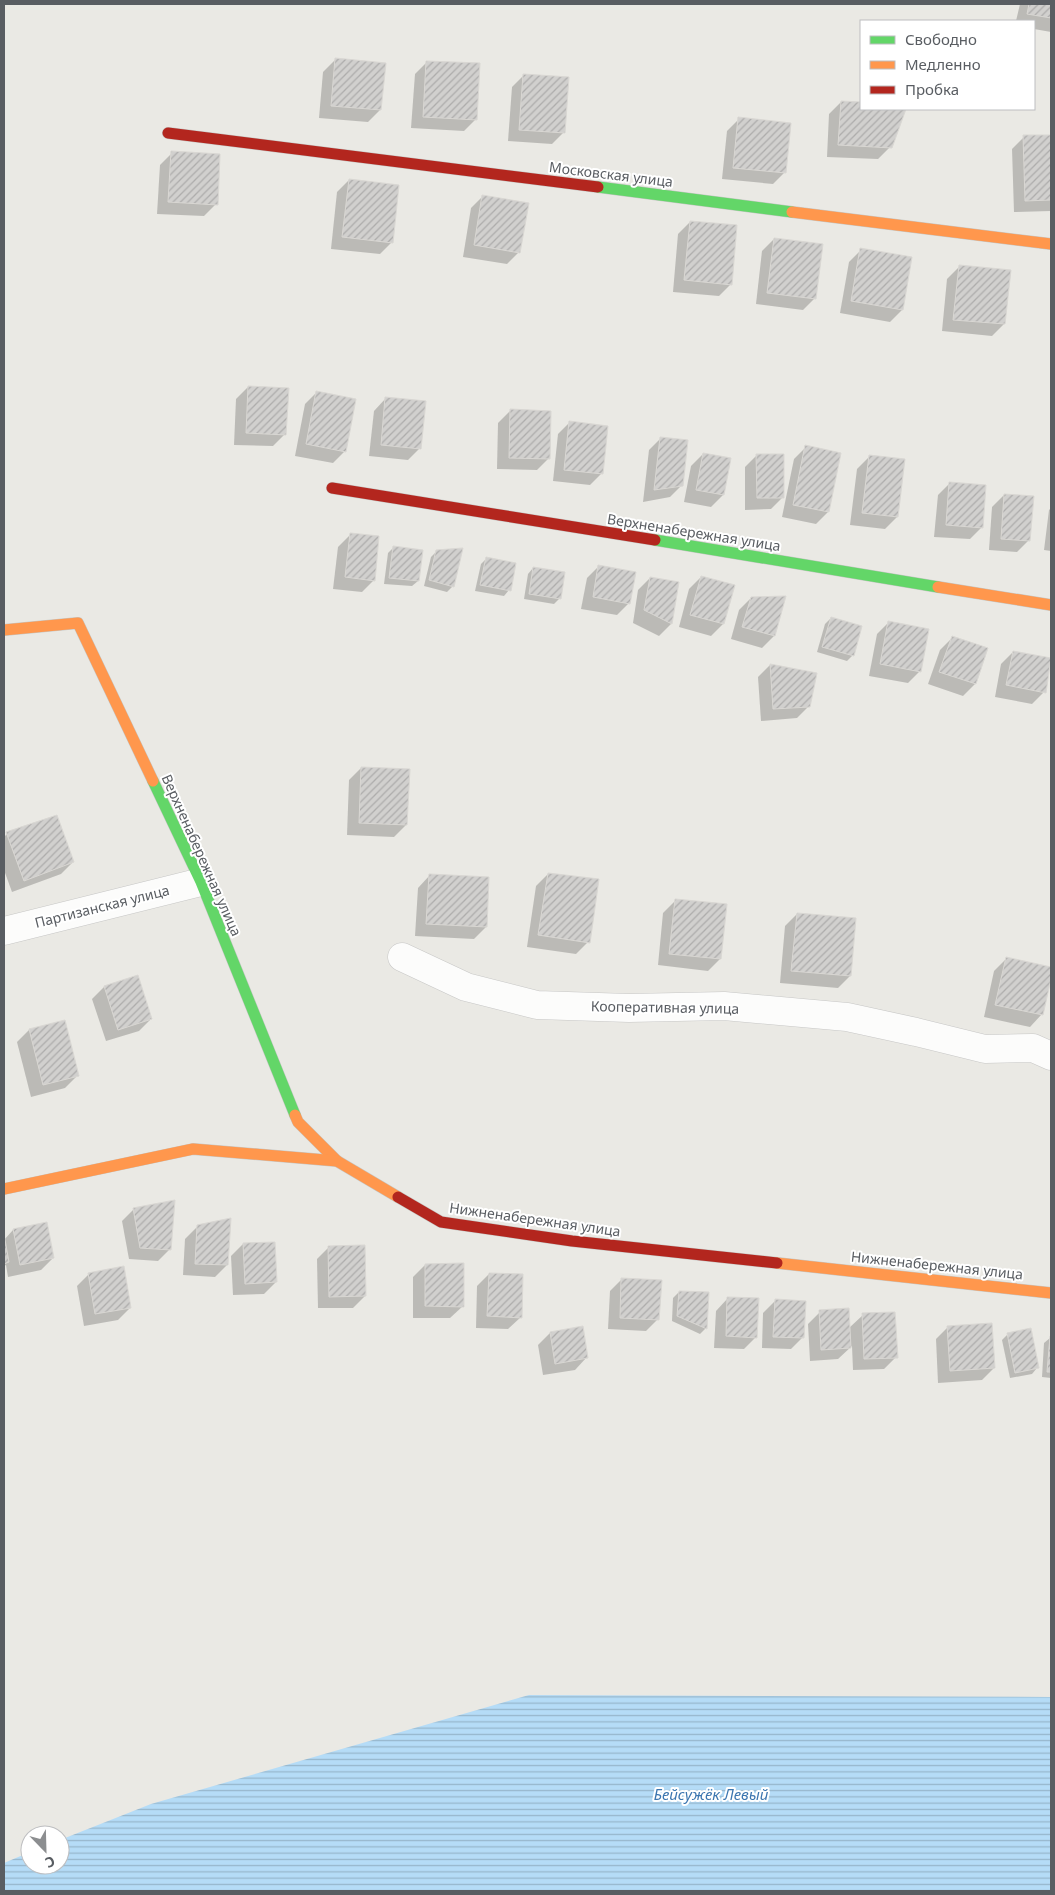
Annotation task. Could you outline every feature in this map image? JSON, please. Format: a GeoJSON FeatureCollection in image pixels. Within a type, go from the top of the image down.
{"type":"FeatureCollection","features":[{"type":"Feature","properties":{"kind":"street","name":"Московская улица"},"geometry":{"type":"LineString","coordinates":[[168,133],[1051,244]]}},
{"type":"Feature","properties":{"kind":"street","name":"Верхненабережная улица"},"geometry":{"type":"LineString","coordinates":[[332,488],[1051,605]]}},
{"type":"Feature","properties":{"kind":"street","name":"Верхненабережная улица"},"geometry":{"type":"LineString","coordinates":[[4,630],[78,623],[201,882],[298,1122],[337,1161]]}},
{"type":"Feature","properties":{"kind":"street","name":"Партизанская улица"},"geometry":{"type":"LineString","coordinates":[[4,931],[201,882]]}},
{"type":"Feature","properties":{"kind":"street","name":"Кооперативная улица"},"geometry":{"type":"LineString","coordinates":[[402,957],[466,987],[537,1005],[629,1008],[724,1006],[847,1017],[985,1049],[1033,1048],[1051,1056]]}},
{"type":"Feature","properties":{"kind":"street","name":"Нижненабережная улица"},"geometry":{"type":"LineString","coordinates":[[4,1189],[193,1149],[337,1161],[441,1222],[572,1241],[1051,1293]]}},
{"type":"Feature","properties":{"kind":"water","name":"Бейсужёк Левый"},"geometry":{"type":"Polygon","coordinates":[[[529,1695],[1051,1697],[1051,1891],[4,1891],[4,1863],[20,1856],[20,1875],[70,1875],[70,1836],[151,1804],[529,1695]]]}},
{"type":"Feature","properties":{"kind":"building"},"geometry":{"type":"Polygon","coordinates":[[[1029,4],[1051,4],[1051,18],[1027,14],[1029,4]]]}},
{"type":"Feature","properties":{"kind":"building"},"geometry":{"type":"Polygon","coordinates":[[[335,58],[386,63],[381,110],[331,106],[335,58]]]}},
{"type":"Feature","properties":{"kind":"building"},"geometry":{"type":"Polygon","coordinates":[[[426,61],[480,63],[477,120],[423,117],[426,61]]]}},
{"type":"Feature","properties":{"kind":"building"},"geometry":{"type":"Polygon","coordinates":[[[523,74],[569,77],[565,133],[519,130],[523,74]]]}},
{"type":"Feature","properties":{"kind":"building"},"geometry":{"type":"Polygon","coordinates":[[[841,101],[860,102],[860,110],[906,110],[892,148],[838,145],[841,101]]]}},
{"type":"Feature","properties":{"kind":"building"},"geometry":{"type":"Polygon","coordinates":[[[738,117],[791,123],[786,173],[733,168],[738,117]]]}},
{"type":"Feature","properties":{"kind":"building"},"geometry":{"type":"Polygon","coordinates":[[[1023,135],[1051,135],[1051,200],[1025,201],[1023,135]]]}},
{"type":"Feature","properties":{"kind":"building"},"geometry":{"type":"Polygon","coordinates":[[[171,151],[220,154],[218,205],[168,202],[171,151]]]}},
{"type":"Feature","properties":{"kind":"building"},"geometry":{"type":"Polygon","coordinates":[[[349,179],[399,185],[393,243],[342,237],[349,179]]]}},
{"type":"Feature","properties":{"kind":"building"},"geometry":{"type":"Polygon","coordinates":[[[482,195],[529,203],[520,253],[474,245],[482,195]]]}},
{"type":"Feature","properties":{"kind":"building"},"geometry":{"type":"Polygon","coordinates":[[[690,221],[737,225],[732,285],[684,280],[690,221]]]}},
{"type":"Feature","properties":{"kind":"building"},"geometry":{"type":"Polygon","coordinates":[[[774,238],[823,244],[816,299],[767,293],[774,238]]]}},
{"type":"Feature","properties":{"kind":"building"},"geometry":{"type":"Polygon","coordinates":[[[860,248],[912,257],[903,310],[851,301],[860,248]]]}},
{"type":"Feature","properties":{"kind":"building"},"geometry":{"type":"Polygon","coordinates":[[[959,265],[1011,270],[1005,324],[953,320],[959,265]]]}},
{"type":"Feature","properties":{"kind":"building"},"geometry":{"type":"Polygon","coordinates":[[[248,386],[289,388],[286,435],[246,433],[248,386]]]}},
{"type":"Feature","properties":{"kind":"building"},"geometry":{"type":"Polygon","coordinates":[[[316,391],[356,399],[346,452],[306,444],[316,391]]]}},
{"type":"Feature","properties":{"kind":"building"},"geometry":{"type":"Polygon","coordinates":[[[385,397],[426,401],[421,449],[381,445],[385,397]]]}},
{"type":"Feature","properties":{"kind":"building"},"geometry":{"type":"Polygon","coordinates":[[[510,409],[551,411],[550,459],[509,458],[510,409]]]}},
{"type":"Feature","properties":{"kind":"building"},"geometry":{"type":"Polygon","coordinates":[[[569,421],[608,426],[603,474],[564,470],[569,421]]]}},
{"type":"Feature","properties":{"kind":"building"},"geometry":{"type":"Polygon","coordinates":[[[660,437],[688,440],[683,486],[654,490],[660,437]]]}},
{"type":"Feature","properties":{"kind":"building"},"geometry":{"type":"Polygon","coordinates":[[[805,445],[841,453],[829,512],[793,505],[805,445]]]}},
{"type":"Feature","properties":{"kind":"building"},"geometry":{"type":"Polygon","coordinates":[[[703,453],[731,458],[724,495],[696,490],[703,453]]]}},
{"type":"Feature","properties":{"kind":"building"},"geometry":{"type":"Polygon","coordinates":[[[756,454],[784,454],[784,498],[757,498],[756,454]]]}},
{"type":"Feature","properties":{"kind":"building"},"geometry":{"type":"Polygon","coordinates":[[[869,455],[905,459],[898,517],[862,513],[869,455]]]}},
{"type":"Feature","properties":{"kind":"building"},"geometry":{"type":"Polygon","coordinates":[[[949,482],[986,485],[983,528],[946,525],[949,482]]]}},
{"type":"Feature","properties":{"kind":"building"},"geometry":{"type":"Polygon","coordinates":[[[1004,494],[1034,496],[1030,541],[1001,539],[1004,494]]]}},
{"type":"Feature","properties":{"kind":"building"},"geometry":{"type":"Polygon","coordinates":[[[350,533],[379,536],[375,581],[345,577],[350,533]]]}},
{"type":"Feature","properties":{"kind":"building"},"geometry":{"type":"Polygon","coordinates":[[[393,546],[423,550],[419,581],[389,578],[393,546]]]}},
{"type":"Feature","properties":{"kind":"building"},"geometry":{"type":"Polygon","coordinates":[[[463,548],[454,587],[429,580],[436,550],[463,548]]]}},
{"type":"Feature","properties":{"kind":"building"},"geometry":{"type":"Polygon","coordinates":[[[486,557],[516,563],[511,591],[480,585],[486,557]]]}},
{"type":"Feature","properties":{"kind":"building"},"geometry":{"type":"Polygon","coordinates":[[[598,565],[636,572],[630,604],[593,597],[598,565]]]}},
{"type":"Feature","properties":{"kind":"building"},"geometry":{"type":"Polygon","coordinates":[[[533,567],[565,572],[561,599],[529,594],[533,567]]]}},
{"type":"Feature","properties":{"kind":"building"},"geometry":{"type":"Polygon","coordinates":[[[701,576],[735,585],[724,624],[690,615],[701,576]]]}},
{"type":"Feature","properties":{"kind":"building"},"geometry":{"type":"Polygon","coordinates":[[[650,577],[679,582],[672,624],[644,610],[650,577]]]}},
{"type":"Feature","properties":{"kind":"building"},"geometry":{"type":"Polygon","coordinates":[[[786,596],[775,636],[742,627],[751,597],[786,596]]]}},
{"type":"Feature","properties":{"kind":"building"},"geometry":{"type":"Polygon","coordinates":[[[831,617],[862,626],[854,656],[822,647],[831,617]]]}},
{"type":"Feature","properties":{"kind":"building"},"geometry":{"type":"Polygon","coordinates":[[[888,621],[929,629],[921,672],[880,664],[888,621]]]}},
{"type":"Feature","properties":{"kind":"building"},"geometry":{"type":"Polygon","coordinates":[[[952,636],[988,648],[976,684],[939,672],[952,636]]]}},
{"type":"Feature","properties":{"kind":"building"},"geometry":{"type":"Polygon","coordinates":[[[1013,651],[1051,658],[1046,693],[1006,685],[1013,651]]]}},
{"type":"Feature","properties":{"kind":"building"},"geometry":{"type":"Polygon","coordinates":[[[770,664],[817,673],[810,707],[773,709],[770,664]]]}},
{"type":"Feature","properties":{"kind":"building"},"geometry":{"type":"Polygon","coordinates":[[[361,767],[410,769],[407,825],[359,823],[361,767]]]}},
{"type":"Feature","properties":{"kind":"building"},"geometry":{"type":"Polygon","coordinates":[[[57,815],[74,862],[24,881],[6,832],[57,815]]]}},
{"type":"Feature","properties":{"kind":"building"},"geometry":{"type":"Polygon","coordinates":[[[548,873],[599,879],[590,943],[538,935],[548,873]]]}},
{"type":"Feature","properties":{"kind":"building"},"geometry":{"type":"Polygon","coordinates":[[[429,874],[489,877],[487,927],[426,924],[429,874]]]}},
{"type":"Feature","properties":{"kind":"building"},"geometry":{"type":"Polygon","coordinates":[[[675,899],[727,904],[721,959],[669,954],[675,899]]]}},
{"type":"Feature","properties":{"kind":"building"},"geometry":{"type":"Polygon","coordinates":[[[797,913],[856,918],[851,976],[791,971],[797,913]]]}},
{"type":"Feature","properties":{"kind":"building"},"geometry":{"type":"Polygon","coordinates":[[[1006,957],[1051,967],[1051,979],[1043,1015],[995,1005],[1006,957]]]}},
{"type":"Feature","properties":{"kind":"building"},"geometry":{"type":"Polygon","coordinates":[[[138,975],[152,1019],[118,1030],[104,986],[138,975]]]}},
{"type":"Feature","properties":{"kind":"building"},"geometry":{"type":"Polygon","coordinates":[[[65,1020],[79,1076],[43,1085],[29,1029],[65,1020]]]}},
{"type":"Feature","properties":{"kind":"building"},"geometry":{"type":"Polygon","coordinates":[[[175,1200],[171,1250],[140,1248],[133,1208],[175,1200]]]}},
{"type":"Feature","properties":{"kind":"building"},"geometry":{"type":"Polygon","coordinates":[[[231,1218],[228,1265],[195,1264],[197,1225],[231,1218]]]}},
{"type":"Feature","properties":{"kind":"building"},"geometry":{"type":"Polygon","coordinates":[[[47,1222],[54,1258],[20,1265],[13,1229],[47,1222]]]}},
{"type":"Feature","properties":{"kind":"building"},"geometry":{"type":"Polygon","coordinates":[[[4,1234],[9,1262],[4,1264],[4,1234]]]}},
{"type":"Feature","properties":{"kind":"building"},"geometry":{"type":"Polygon","coordinates":[[[275,1242],[277,1282],[245,1284],[243,1243],[275,1242]]]}},
{"type":"Feature","properties":{"kind":"building"},"geometry":{"type":"Polygon","coordinates":[[[365,1245],[366,1296],[329,1297],[328,1246],[365,1245]]]}},
{"type":"Feature","properties":{"kind":"building"},"geometry":{"type":"Polygon","coordinates":[[[464,1263],[464,1307],[425,1306],[425,1264],[464,1263]]]}},
{"type":"Feature","properties":{"kind":"building"},"geometry":{"type":"Polygon","coordinates":[[[124,1266],[131,1308],[95,1314],[88,1273],[124,1266]]]}},
{"type":"Feature","properties":{"kind":"building"},"geometry":{"type":"Polygon","coordinates":[[[489,1273],[523,1274],[522,1318],[487,1316],[489,1273]]]}},
{"type":"Feature","properties":{"kind":"building"},"geometry":{"type":"Polygon","coordinates":[[[621,1278],[662,1280],[659,1320],[620,1318],[621,1278]]]}},
{"type":"Feature","properties":{"kind":"building"},"geometry":{"type":"Polygon","coordinates":[[[679,1291],[709,1292],[707,1329],[677,1316],[679,1291]]]}},
{"type":"Feature","properties":{"kind":"building"},"geometry":{"type":"Polygon","coordinates":[[[727,1297],[759,1298],[757,1338],[726,1336],[727,1297]]]}},
{"type":"Feature","properties":{"kind":"building"},"geometry":{"type":"Polygon","coordinates":[[[775,1299],[806,1301],[804,1338],[773,1337],[775,1299]]]}},
{"type":"Feature","properties":{"kind":"building"},"geometry":{"type":"Polygon","coordinates":[[[849,1308],[851,1348],[821,1350],[819,1310],[849,1308]]]}},
{"type":"Feature","properties":{"kind":"building"},"geometry":{"type":"Polygon","coordinates":[[[895,1312],[898,1358],[864,1359],[862,1313],[895,1312]]]}},
{"type":"Feature","properties":{"kind":"building"},"geometry":{"type":"Polygon","coordinates":[[[992,1323],[995,1368],[950,1371],[947,1326],[992,1323]]]}},
{"type":"Feature","properties":{"kind":"building"},"geometry":{"type":"Polygon","coordinates":[[[583,1326],[588,1358],[555,1364],[550,1332],[583,1326]]]}},
{"type":"Feature","properties":{"kind":"building"},"geometry":{"type":"Polygon","coordinates":[[[1031,1328],[1039,1368],[1015,1373],[1007,1333],[1031,1328]]]}},
{"type":"Feature","properties":{"kind":"building"},"geometry":{"type":"Polygon","coordinates":[[[1050,1336],[1051,1372],[1047,1372],[1050,1336]]]}},
{"type":"Feature","properties":{"kind":"traffic: fast"},"geometry":{"type":"LineString","coordinates":[[598,187],[792,212]]}},
{"type":"Feature","properties":{"kind":"traffic: fast"},"geometry":{"type":"LineString","coordinates":[[655,540],[938,587]]}},
{"type":"Feature","properties":{"kind":"traffic: fast"},"geometry":{"type":"LineString","coordinates":[[153,781],[201,882],[295,1115]]}},
{"type":"Feature","properties":{"kind":"traffic: slow"},"geometry":{"type":"LineString","coordinates":[[792,212],[1051,244]]}},
{"type":"Feature","properties":{"kind":"traffic: slow"},"geometry":{"type":"LineString","coordinates":[[938,587],[1051,605]]}},
{"type":"Feature","properties":{"kind":"traffic: slow"},"geometry":{"type":"LineString","coordinates":[[4,630],[78,623],[153,781]]}},
{"type":"Feature","properties":{"kind":"traffic: slow"},"geometry":{"type":"LineString","coordinates":[[295,1115],[298,1122],[337,1161]]}},
{"type":"Feature","properties":{"kind":"traffic: slow"},"geometry":{"type":"LineString","coordinates":[[4,1189],[193,1149],[337,1161],[398,1197]]}},
{"type":"Feature","properties":{"kind":"traffic: slow"},"geometry":{"type":"LineString","coordinates":[[777,1263],[1051,1293]]}},
{"type":"Feature","properties":{"kind":"traffic: jam"},"geometry":{"type":"LineString","coordinates":[[168,133],[598,187]]}},
{"type":"Feature","properties":{"kind":"traffic: jam"},"geometry":{"type":"LineString","coordinates":[[332,488],[655,540]]}},
{"type":"Feature","properties":{"kind":"traffic: jam"},"geometry":{"type":"LineString","coordinates":[[398,1197],[441,1222],[572,1241],[777,1263]]}}]}
